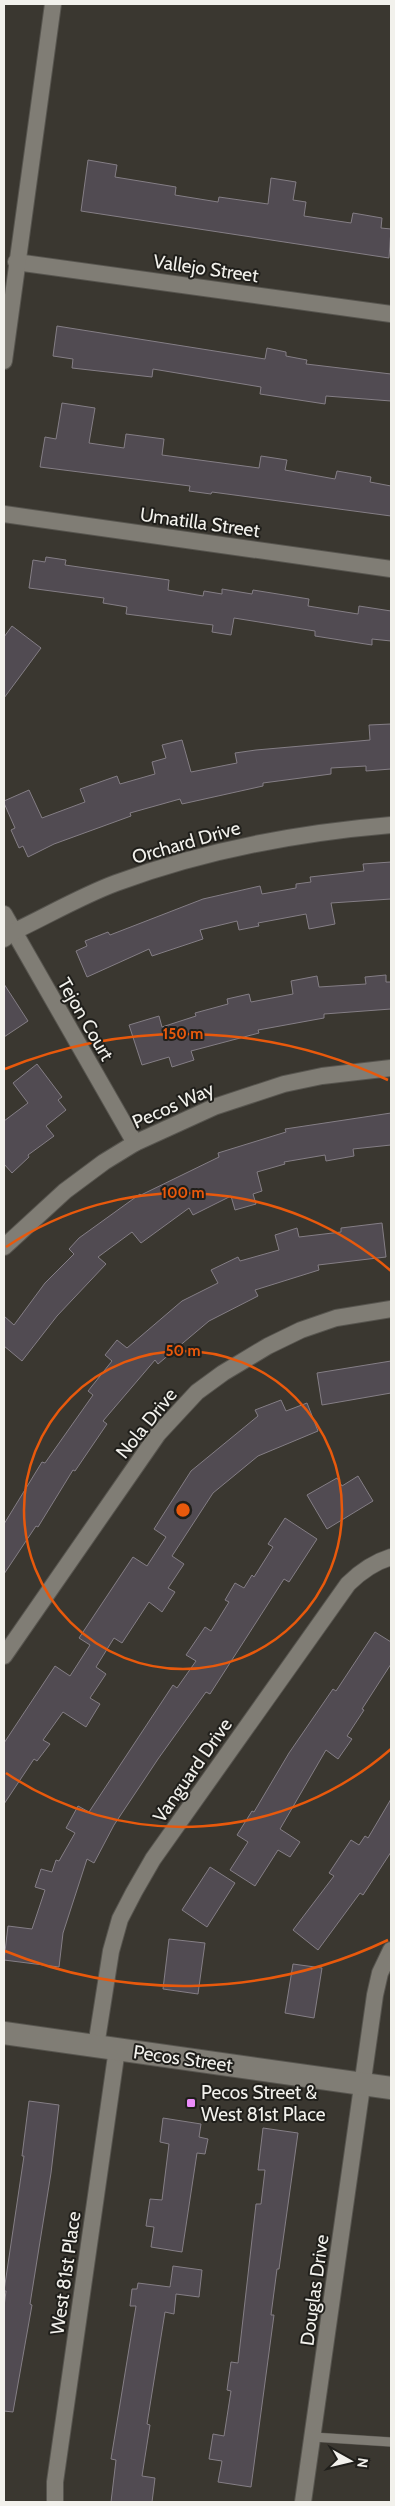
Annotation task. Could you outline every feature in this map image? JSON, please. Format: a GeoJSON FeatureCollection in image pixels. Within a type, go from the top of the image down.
{"type":"FeatureCollection","features":[{"type":"Feature","properties":{"kind":"main road","name":"Pecos Street"},"geometry":{"type":"LineString","coordinates":[[4,2033],[391,2088]]}},
{"type":"Feature","properties":{"kind":"street"},"geometry":{"type":"LineString","coordinates":[[4,361],[16,262],[53,4]]}},
{"type":"Feature","properties":{"kind":"street","name":"Vallejo Street"},"geometry":{"type":"LineString","coordinates":[[16,262],[391,314]]}},
{"type":"Feature","properties":{"kind":"street","name":"Umatilla Street"},"geometry":{"type":"LineString","coordinates":[[4,514],[391,569]]}},
{"type":"Feature","properties":{"kind":"street","name":"Orchard Drive"},"geometry":{"type":"LineString","coordinates":[[9,935],[114,883],[175,863],[234,847],[324,831],[391,825]]}},
{"type":"Feature","properties":{"kind":"street","name":"Tejon Court"},"geometry":{"type":"LineString","coordinates":[[4,914],[9,935],[135,1143]]}},
{"type":"Feature","properties":{"kind":"street","name":"Pecos Way"},"geometry":{"type":"LineString","coordinates":[[4,1247],[65,1191],[104,1162],[135,1143],[214,1107],[269,1088],[322,1076],[391,1068]]}},
{"type":"Feature","properties":{"kind":"street","name":"Nola Drive"},"geometry":{"type":"LineString","coordinates":[[4,1656],[158,1434],[197,1392],[253,1355],[301,1330],[336,1318],[391,1309]]}},
{"type":"Feature","properties":{"kind":"street","name":"Vanguard Drive"},"geometry":{"type":"LineString","coordinates":[[107,2047],[111,1951],[120,1919],[153,1859],[348,1584],[357,1576],[391,1557]]}},
{"type":"Feature","properties":{"kind":"street","name":"Douglas Drive"},"geometry":{"type":"LineString","coordinates":[[303,2502],[364,2084],[374,1995],[380,1973],[391,1950]]}},
{"type":"Feature","properties":{"kind":"street","name":"West 81st Place"},"geometry":{"type":"LineString","coordinates":[[55,2502],[55,2482],[107,2047]]}},
{"type":"Feature","properties":{"kind":"lane"},"geometry":{"type":"LineString","coordinates":[[313,2437],[391,2442]]}},
{"type":"Feature","properties":{"kind":"building"},"geometry":{"type":"Polygon","coordinates":[[[88,160],[117,165],[115,177],[176,187],[175,195],[218,202],[219,197],[268,204],[271,178],[296,182],[293,200],[306,202],[304,216],[351,223],[353,213],[382,218],[381,228],[391,229],[389,258],[81,211],[88,160]]]}},
{"type":"Feature","properties":{"kind":"building"},"geometry":{"type":"Polygon","coordinates":[[[57,326],[265,359],[267,348],[286,352],[286,356],[307,360],[306,364],[391,374],[391,401],[326,396],[325,404],[260,394],[261,387],[153,369],[152,377],[72,368],[73,359],[53,356],[57,326]]]}},
{"type":"Feature","properties":{"kind":"building"},"geometry":{"type":"Polygon","coordinates":[[[62,403],[95,408],[89,443],[124,448],[126,434],[164,439],[162,455],[259,468],[261,456],[287,460],[285,470],[335,479],[337,471],[371,477],[370,482],[391,486],[391,516],[212,492],[211,494],[189,491],[190,486],[40,467],[45,437],[56,439],[62,403]]]}},
{"type":"Feature","properties":{"kind":"building"},"geometry":{"type":"Polygon","coordinates":[[[46,557],[66,560],[65,565],[169,580],[168,590],[203,596],[204,591],[222,594],[222,589],[252,594],[253,590],[309,599],[308,606],[358,614],[359,606],[391,611],[391,641],[372,639],[372,645],[315,636],[315,631],[234,618],[231,635],[212,632],[213,625],[126,614],[127,607],[103,603],[104,598],[29,588],[33,560],[45,562],[46,557]]]}},
{"type":"Feature","properties":{"kind":"building"},"geometry":{"type":"Polygon","coordinates":[[[12,626],[41,648],[4,698],[4,637],[12,626]]]}},
{"type":"Feature","properties":{"kind":"building"},"geometry":{"type":"Polygon","coordinates":[[[391,724],[391,769],[366,771],[366,766],[331,768],[331,774],[263,783],[263,786],[182,804],[180,799],[130,813],[131,816],[54,844],[28,857],[23,846],[19,848],[11,830],[15,828],[4,803],[4,801],[29,790],[42,818],[85,802],[80,789],[117,776],[120,784],[155,774],[152,762],[166,758],[162,745],[182,740],[191,772],[237,763],[235,753],[370,740],[369,725],[391,724]]]}},
{"type":"Feature","properties":{"kind":"building"},"geometry":{"type":"Polygon","coordinates":[[[391,862],[391,899],[331,903],[335,924],[309,929],[306,914],[258,923],[259,926],[239,930],[237,921],[200,930],[203,939],[152,956],[149,949],[87,977],[76,951],[87,946],[85,941],[108,932],[110,935],[203,899],[260,886],[262,894],[296,888],[296,884],[311,882],[310,877],[364,871],[363,864],[391,862]]]}},
{"type":"Feature","properties":{"kind":"building"},"geometry":{"type":"Polygon","coordinates":[[[386,975],[386,982],[391,982],[391,1009],[324,1014],[324,1018],[258,1030],[259,1033],[191,1051],[194,1060],[172,1067],[169,1057],[142,1065],[129,1025],[159,1016],[162,1027],[196,1016],[195,1013],[228,1004],[227,999],[249,994],[251,1002],[293,994],[291,981],[317,976],[319,987],[366,984],[365,977],[386,975]]]}},
{"type":"Feature","properties":{"kind":"building"},"geometry":{"type":"Polygon","coordinates":[[[4,984],[28,1021],[4,1037],[4,984]]]}},
{"type":"Feature","properties":{"kind":"building"},"geometry":{"type":"Polygon","coordinates":[[[37,1064],[62,1097],[58,1100],[66,1110],[46,1126],[54,1136],[28,1155],[29,1157],[12,1173],[4,1164],[4,1121],[28,1103],[13,1083],[37,1064]]]}},
{"type":"Feature","properties":{"kind":"building"},"geometry":{"type":"Polygon","coordinates":[[[391,1113],[391,1145],[353,1149],[354,1156],[326,1161],[325,1155],[284,1162],[285,1164],[257,1172],[262,1191],[253,1194],[256,1204],[235,1210],[231,1196],[193,1215],[189,1208],[141,1243],[132,1232],[98,1257],[106,1264],[57,1316],[22,1361],[4,1346],[4,1316],[14,1325],[45,1283],[74,1254],[69,1249],[79,1238],[140,1194],[219,1157],[218,1153],[286,1132],[285,1129],[391,1113]]]}},
{"type":"Feature","properties":{"kind":"building"},"geometry":{"type":"Polygon","coordinates":[[[382,1223],[386,1257],[318,1265],[319,1270],[255,1290],[258,1296],[209,1321],[158,1364],[155,1360],[103,1421],[107,1424],[75,1471],[73,1470],[38,1527],[36,1526],[4,1574],[4,1524],[42,1462],[45,1463],[93,1395],[88,1391],[112,1361],[105,1355],[117,1340],[127,1348],[182,1301],[218,1283],[211,1270],[238,1257],[240,1261],[279,1250],[275,1235],[297,1228],[299,1237],[341,1232],[341,1228],[382,1223]]]}},
{"type":"Feature","properties":{"kind":"building"},"geometry":{"type":"Polygon","coordinates":[[[391,1361],[391,1393],[322,1405],[317,1373],[391,1361]]]}},
{"type":"Feature","properties":{"kind":"building"},"geometry":{"type":"Polygon","coordinates":[[[281,1400],[286,1411],[307,1403],[318,1431],[258,1456],[213,1493],[172,1556],[184,1564],[168,1588],[175,1592],[162,1612],[149,1602],[122,1643],[114,1638],[96,1667],[106,1674],[90,1698],[100,1704],[86,1727],[63,1712],[43,1740],[50,1744],[37,1761],[34,1759],[4,1804],[4,1743],[55,1666],[70,1676],[90,1645],[79,1638],[133,1557],[147,1566],[166,1537],[154,1529],[191,1471],[258,1416],[255,1410],[281,1400]]]}},
{"type":"Feature","properties":{"kind":"building"},"geometry":{"type":"Polygon","coordinates":[[[358,1476],[373,1501],[327,1529],[307,1495],[337,1478],[342,1486],[358,1476]]]}},
{"type":"Feature","properties":{"kind":"building"},"geometry":{"type":"Polygon","coordinates":[[[285,1518],[317,1539],[289,1582],[284,1579],[210,1694],[206,1692],[158,1759],[114,1825],[94,1863],[87,1859],[63,1933],[59,1967],[4,1960],[8,1926],[32,1929],[45,1890],[35,1887],[41,1869],[52,1872],[56,1860],[59,1861],[75,1833],[66,1828],[78,1806],[89,1812],[173,1685],[177,1688],[196,1661],[186,1655],[205,1627],[211,1631],[229,1602],[225,1600],[235,1583],[244,1588],[252,1575],[254,1577],[273,1547],[268,1544],[285,1518]]]}},
{"type":"Feature","properties":{"kind":"building"},"geometry":{"type":"Polygon","coordinates":[[[375,1632],[391,1642],[391,1664],[347,1736],[352,1739],[338,1759],[326,1750],[280,1829],[300,1842],[290,1857],[278,1850],[255,1886],[230,1870],[248,1842],[237,1835],[252,1811],[254,1812],[289,1753],[333,1689],[336,1691],[375,1632]]]}},
{"type":"Feature","properties":{"kind":"building"},"geometry":{"type":"Polygon","coordinates":[[[391,1799],[391,1852],[363,1895],[360,1893],[318,1950],[293,1930],[334,1876],[329,1873],[351,1840],[359,1845],[365,1836],[368,1838],[391,1799]]]}},
{"type":"Feature","properties":{"kind":"building"},"geometry":{"type":"Polygon","coordinates":[[[210,1867],[235,1883],[207,1927],[182,1910],[210,1867]]]}},
{"type":"Feature","properties":{"kind":"building"},"geometry":{"type":"Polygon","coordinates":[[[169,1939],[205,1943],[198,1994],[163,1989],[169,1939]]]}},
{"type":"Feature","properties":{"kind":"building"},"geometry":{"type":"Polygon","coordinates":[[[293,1964],[322,1968],[314,2018],[285,2013],[293,1964]]]}},
{"type":"Feature","properties":{"kind":"building"},"geometry":{"type":"Polygon","coordinates":[[[29,2101],[59,2105],[51,2173],[30,2304],[32,2305],[13,2412],[4,2411],[4,2307],[6,2291],[4,2291],[24,2156],[22,2156],[29,2101]]]}},
{"type":"Feature","properties":{"kind":"building"},"geometry":{"type":"Polygon","coordinates":[[[163,2118],[201,2124],[199,2137],[208,2139],[205,2154],[197,2153],[182,2252],[151,2247],[154,2227],[146,2226],[150,2199],[162,2200],[169,2144],[160,2142],[163,2118]]]}},
{"type":"Feature","properties":{"kind":"building"},"geometry":{"type":"Polygon","coordinates":[[[263,2128],[298,2133],[279,2269],[277,2269],[271,2315],[274,2315],[251,2487],[218,2482],[222,2461],[209,2459],[213,2434],[224,2436],[231,2391],[227,2390],[231,2362],[238,2363],[256,2204],[261,2204],[265,2170],[258,2170],[263,2128]]]}},
{"type":"Feature","properties":{"kind":"building"},"geometry":{"type":"Polygon","coordinates":[[[173,2266],[202,2270],[199,2297],[176,2294],[174,2314],[165,2312],[147,2424],[150,2425],[142,2476],[155,2478],[152,2502],[111,2502],[116,2460],[111,2459],[136,2306],[130,2306],[132,2289],[137,2289],[138,2283],[170,2287],[173,2266]]]}},
{"type":"Feature","properties":{"kind":"place","name":"Pecos Street & West 81st Place"},"geometry":{"type":"Point","coordinates":[191,2103]}}]}
